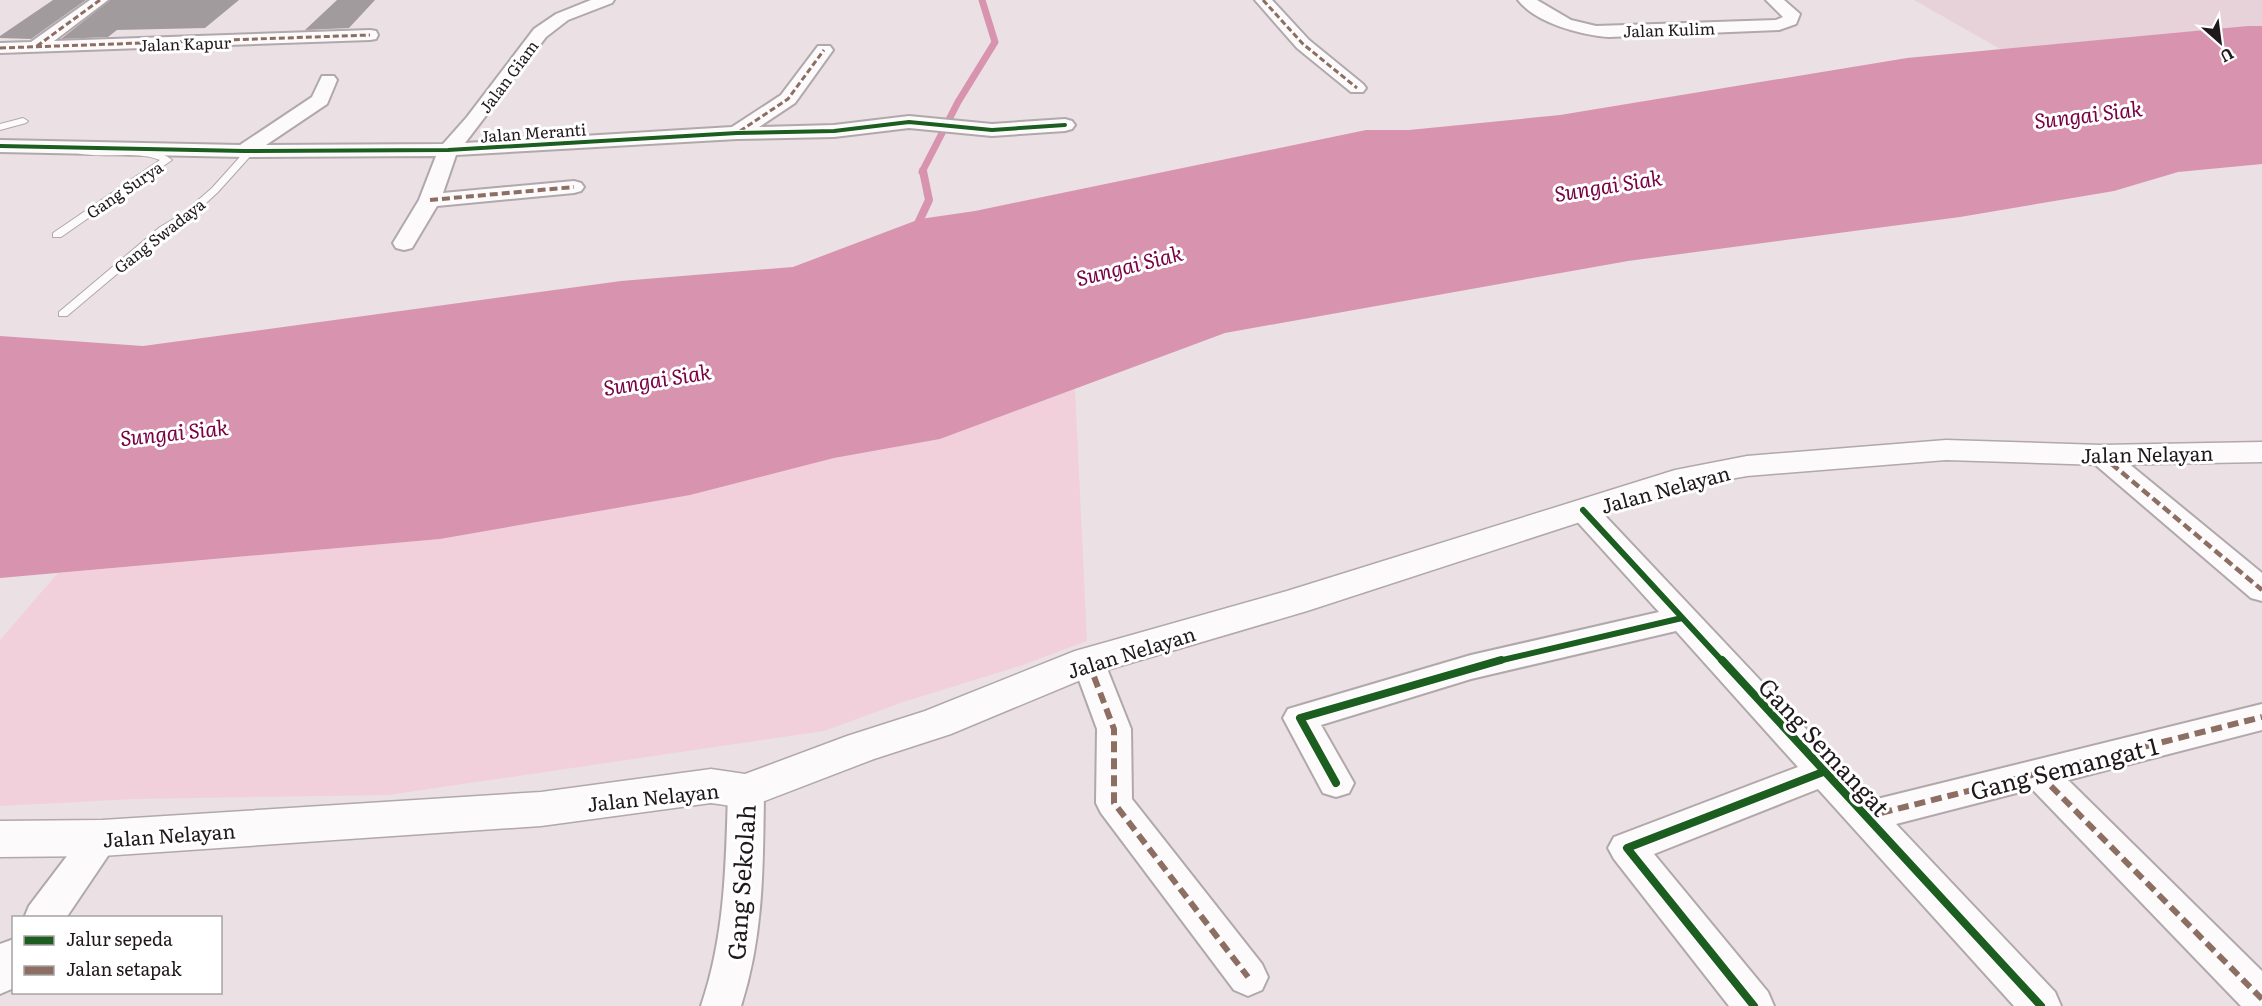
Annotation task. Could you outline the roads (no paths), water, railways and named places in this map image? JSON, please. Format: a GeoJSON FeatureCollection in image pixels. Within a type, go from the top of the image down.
{"type":"FeatureCollection","features":[{"type":"Feature","properties":{"kind":"main road","name":"Jalan Nelayan"},"geometry":{"type":"LineString","coordinates":[[0,838],[102,838],[541,809],[711,786],[746,791],[861,747],[937,723],[1088,661],[1305,599],[1686,477],[1747,466],[1946,450],[2101,455],[2262,452]]}},
{"type":"Feature","properties":{"kind":"street"},"geometry":{"type":"LineString","coordinates":[[37,46],[100,0]]}},
{"type":"Feature","properties":{"kind":"street","name":"Jalan Giam"},"geometry":{"type":"LineString","coordinates":[[404,243],[430,200],[448,150],[474,121],[546,27],[562,17],[606,0]]}},
{"type":"Feature","properties":{"kind":"street"},"geometry":{"type":"LineString","coordinates":[[1263,0],[1302,44],[1357,88]]}},
{"type":"Feature","properties":{"kind":"street","name":"Jalan Kulim"},"geometry":{"type":"LineString","coordinates":[[1526,0],[1569,27],[1609,32],[1779,25],[1790,20],[1792,14],[1774,0]]}},
{"type":"Feature","properties":{"kind":"street","name":"Jalan Kapur"},"geometry":{"type":"LineString","coordinates":[[0,48],[370,35]]}},
{"type":"Feature","properties":{"kind":"street"},"geometry":{"type":"LineString","coordinates":[[737,133],[788,99],[824,50]]}},
{"type":"Feature","properties":{"kind":"street"},"geometry":{"type":"LineString","coordinates":[[247,151],[320,100],[327,80]]}},
{"type":"Feature","properties":{"kind":"street","name":"Jalan Meranti"},"geometry":{"type":"LineString","coordinates":[[0,146],[247,151],[448,150],[737,133],[834,131],[909,122],[992,130],[1065,125]]}},
{"type":"Feature","properties":{"kind":"street"},"geometry":{"type":"LineString","coordinates":[[430,200],[574,187]]}},
{"type":"Feature","properties":{"kind":"street"},"geometry":{"type":"LineString","coordinates":[[2101,455],[2262,590]]}},
{"type":"Feature","properties":{"kind":"street","name":"Gang Semangat"},"geometry":{"type":"LineString","coordinates":[[1583,510],[2041,1006]]}},
{"type":"Feature","properties":{"kind":"street"},"geometry":{"type":"LineString","coordinates":[[1336,783],[1300,718],[1471,667],[1682,618]]}},
{"type":"Feature","properties":{"kind":"street"},"geometry":{"type":"LineString","coordinates":[[1088,661],[1114,729],[1114,803],[1248,977]]}},
{"type":"Feature","properties":{"kind":"street","name":"Gang Semangat 1"},"geometry":{"type":"LineString","coordinates":[[1865,817],[2262,717]]}},
{"type":"Feature","properties":{"kind":"street"},"geometry":{"type":"LineString","coordinates":[[1754,1006],[1627,848],[1823,772]]}},
{"type":"Feature","properties":{"kind":"street"},"geometry":{"type":"LineString","coordinates":[[2039,774],[2262,999]]}},
{"type":"Feature","properties":{"kind":"street","name":"Gang Sekolah"},"geometry":{"type":"LineString","coordinates":[[721,1006],[733,975],[742,922],[746,791]]}},
{"type":"Feature","properties":{"kind":"street"},"geometry":{"type":"LineString","coordinates":[[44,916],[102,838]]}},
{"type":"Feature","properties":{"kind":"street"},"geometry":{"type":"LineString","coordinates":[[0,975],[12,960]]}},
{"type":"Feature","properties":{"kind":"lane"},"geometry":{"type":"LineString","coordinates":[[0,127],[23,121]]}},
{"type":"Feature","properties":{"kind":"lane","name":"Gang Surya"},"geometry":{"type":"LineString","coordinates":[[57,235],[167,160],[159,155],[84,153],[67,146]]}},
{"type":"Feature","properties":{"kind":"lane","name":"Gang Swadaya"},"geometry":{"type":"LineString","coordinates":[[63,314],[164,229],[186,216],[215,190],[247,151]]}},
{"type":"Feature","properties":{"kind":"water","name":"Sungai Siak"},"geometry":{"type":"Polygon","coordinates":[[[2262,26],[2262,164],[2178,172],[2114,191],[1960,217],[1628,261],[1225,333],[940,439],[834,458],[690,495],[440,539],[0,578],[0,336],[143,346],[621,281],[793,267],[920,219],[975,211],[1366,130],[1409,130],[1560,115],[1907,58],[2262,26]]]}},
{"type":"Feature","properties":{"kind":"waterway"},"geometry":{"type":"LineString","coordinates":[[922,172],[958,102],[995,42],[982,0]]}},
{"type":"Feature","properties":{"kind":"waterway"},"geometry":{"type":"LineString","coordinates":[[914,232],[929,200],[923,171]]}}]}
